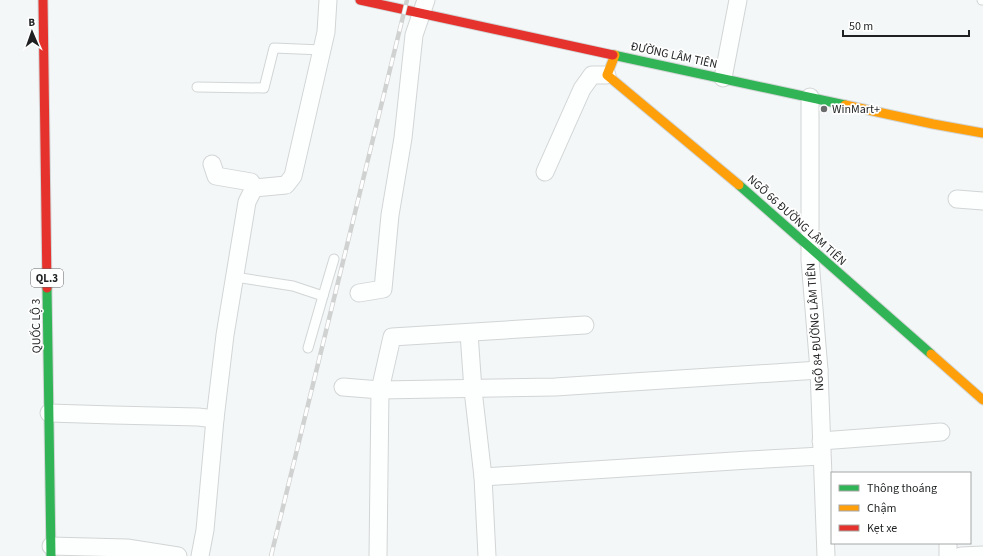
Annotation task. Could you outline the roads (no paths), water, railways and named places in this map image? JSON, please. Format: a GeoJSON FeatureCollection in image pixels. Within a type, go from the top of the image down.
{"type":"FeatureCollection","features":[{"type":"Feature","properties":{"kind":"main road","name":"QUỐC LỘ 3"},"geometry":{"type":"LineString","coordinates":[[43,0],[51,551]]}},
{"type":"Feature","properties":{"kind":"main road","name":"ĐƯỜNG LÂM TIÊN"},"geometry":{"type":"LineString","coordinates":[[360,0],[424,7],[615,55],[933,124],[983,133]]}},
{"type":"Feature","properties":{"kind":"main road"},"geometry":{"type":"LineString","coordinates":[[607,75],[615,55]]}},
{"type":"Feature","properties":{"kind":"main road","name":"NGÕ 66 ĐƯỜNG LÂM TIÊN"},"geometry":{"type":"LineString","coordinates":[[607,75],[682,135],[983,400]]}},
{"type":"Feature","properties":{"kind":"street"},"geometry":{"type":"LineString","coordinates":[[254,188],[286,185],[293,176],[326,32],[328,0]]}},
{"type":"Feature","properties":{"kind":"street"},"geometry":{"type":"LineString","coordinates":[[723,78],[738,0]]}},
{"type":"Feature","properties":{"kind":"street"},"geometry":{"type":"LineString","coordinates":[[359,293],[383,290],[390,215],[403,138],[414,35],[424,7]]}},
{"type":"Feature","properties":{"kind":"street"},"geometry":{"type":"LineString","coordinates":[[545,172],[582,89],[592,75],[607,75]]}},
{"type":"Feature","properties":{"kind":"street","name":"NGÕ 84 ĐƯỜNG LÂM TIÊN"},"geometry":{"type":"LineString","coordinates":[[810,97],[810,247],[819,370],[821,449],[827,484],[828,537],[826,556]]}},
{"type":"Feature","properties":{"kind":"street"},"geometry":{"type":"LineString","coordinates":[[212,164],[216,176],[251,182],[254,188]]}},
{"type":"Feature","properties":{"kind":"street"},"geometry":{"type":"LineString","coordinates":[[200,556],[205,530],[215,419],[225,335],[247,202],[254,188]]}},
{"type":"Feature","properties":{"kind":"street"},"geometry":{"type":"LineString","coordinates":[[957,199],[983,201]]}},
{"type":"Feature","properties":{"kind":"street"},"geometry":{"type":"LineString","coordinates":[[378,556],[380,390],[392,337],[585,325]]}},
{"type":"Feature","properties":{"kind":"street"},"geometry":{"type":"LineString","coordinates":[[469,333],[473,390],[483,477],[487,556]]}},
{"type":"Feature","properties":{"kind":"street"},"geometry":{"type":"LineString","coordinates":[[343,387],[380,390],[555,388],[819,370]]}},
{"type":"Feature","properties":{"kind":"street"},"geometry":{"type":"LineString","coordinates":[[49,413],[198,417],[215,419]]}},
{"type":"Feature","properties":{"kind":"street"},"geometry":{"type":"LineString","coordinates":[[483,477],[750,460],[941,432]]}},
{"type":"Feature","properties":{"kind":"street"},"geometry":{"type":"LineString","coordinates":[[948,544],[948,556]]}},
{"type":"Feature","properties":{"kind":"street"},"geometry":{"type":"LineString","coordinates":[[51,551],[127,548],[178,556]]}},
{"type":"Feature","properties":{"kind":"street"},"geometry":{"type":"LineString","coordinates":[[961,556],[983,555]]}},
{"type":"Feature","properties":{"kind":"lane"},"geometry":{"type":"LineString","coordinates":[[197,87],[264,88],[274,48],[322,50]]}},
{"type":"Feature","properties":{"kind":"lane"},"geometry":{"type":"LineString","coordinates":[[308,348],[334,259]]}},
{"type":"Feature","properties":{"kind":"lane"},"geometry":{"type":"LineString","coordinates":[[235,277],[293,286],[323,296]]}},
{"type":"Feature","properties":{"kind":"railway"},"geometry":{"type":"LineString","coordinates":[[271,556],[407,0]]}},
{"type":"Feature","properties":{"kind":"place","name":"WinMart+"},"geometry":{"type":"Point","coordinates":[824,109]}}]}
